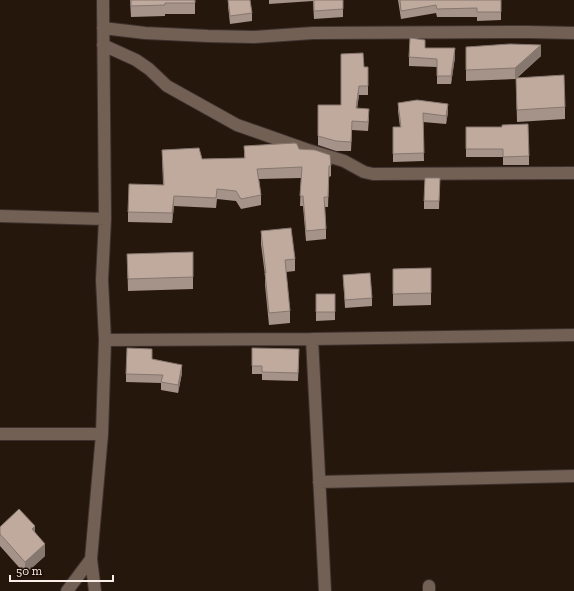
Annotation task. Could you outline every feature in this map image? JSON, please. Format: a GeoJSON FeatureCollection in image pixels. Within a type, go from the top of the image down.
{"type":"FeatureCollection","features":[{"type":"Feature","properties":{"kind":"street"},"geometry":{"type":"LineString","coordinates":[[95,591],[92,559],[102,434],[105,340],[102,280],[105,219],[103,0]]}},
{"type":"Feature","properties":{"kind":"street"},"geometry":{"type":"LineString","coordinates":[[103,28],[145,33],[254,37],[313,33],[574,33]]}},
{"type":"Feature","properties":{"kind":"street"},"geometry":{"type":"LineString","coordinates":[[103,44],[136,60],[167,86],[237,125],[344,161],[364,172],[373,174],[574,173]]}},
{"type":"Feature","properties":{"kind":"street"},"geometry":{"type":"LineString","coordinates":[[0,216],[105,219]]}},
{"type":"Feature","properties":{"kind":"street"},"geometry":{"type":"LineString","coordinates":[[105,340],[312,339],[574,335]]}},
{"type":"Feature","properties":{"kind":"street"},"geometry":{"type":"LineString","coordinates":[[312,339],[325,591]]}},
{"type":"Feature","properties":{"kind":"street"},"geometry":{"type":"LineString","coordinates":[[0,434],[102,434]]}},
{"type":"Feature","properties":{"kind":"street"},"geometry":{"type":"LineString","coordinates":[[320,482],[574,476]]}},
{"type":"Feature","properties":{"kind":"street"},"geometry":{"type":"LineString","coordinates":[[67,591],[92,559]]}},
{"type":"Feature","properties":{"kind":"building"},"geometry":{"type":"Polygon","coordinates":[[[131,0],[195,0],[195,3],[165,3],[165,5],[131,6],[131,0]]]}},
{"type":"Feature","properties":{"kind":"building"},"geometry":{"type":"Polygon","coordinates":[[[228,0],[250,0],[252,13],[230,16],[228,0]]]}},
{"type":"Feature","properties":{"kind":"building"},"geometry":{"type":"Polygon","coordinates":[[[314,0],[343,0],[343,9],[314,11],[314,0]]]}},
{"type":"Feature","properties":{"kind":"building"},"geometry":{"type":"Polygon","coordinates":[[[400,0],[501,0],[501,12],[477,12],[477,8],[437,9],[436,5],[401,11],[400,0]]]}},
{"type":"Feature","properties":{"kind":"building"},"geometry":{"type":"Polygon","coordinates":[[[410,38],[425,40],[425,48],[455,48],[451,76],[437,76],[437,59],[409,57],[410,38]]]}},
{"type":"Feature","properties":{"kind":"building"},"geometry":{"type":"Polygon","coordinates":[[[510,44],[541,45],[515,68],[466,70],[466,47],[510,44]]]}},
{"type":"Feature","properties":{"kind":"building"},"geometry":{"type":"Polygon","coordinates":[[[363,53],[364,67],[368,67],[368,86],[359,86],[356,108],[369,109],[368,122],[352,121],[351,142],[336,141],[318,136],[318,105],[341,105],[341,54],[363,53]]]}},
{"type":"Feature","properties":{"kind":"building"},"geometry":{"type":"Polygon","coordinates":[[[564,75],[565,107],[517,110],[516,78],[564,75]]]}},
{"type":"Feature","properties":{"kind":"building"},"geometry":{"type":"Polygon","coordinates":[[[417,100],[448,104],[446,116],[423,113],[424,153],[393,154],[393,127],[401,127],[398,103],[417,100]]]}},
{"type":"Feature","properties":{"kind":"building"},"geometry":{"type":"Polygon","coordinates":[[[528,124],[529,156],[503,157],[503,149],[466,149],[466,127],[502,127],[502,125],[528,124]]]}},
{"type":"Feature","properties":{"kind":"building"},"geometry":{"type":"Polygon","coordinates":[[[295,143],[299,149],[315,150],[330,155],[331,166],[329,166],[328,197],[324,197],[326,229],[306,231],[303,196],[300,196],[302,167],[257,169],[261,195],[241,199],[236,191],[217,189],[216,198],[174,196],[172,213],[128,212],[129,184],[164,185],[162,150],[199,148],[202,159],[245,158],[244,146],[295,143]]]}},
{"type":"Feature","properties":{"kind":"building"},"geometry":{"type":"Polygon","coordinates":[[[425,178],[440,178],[439,201],[424,201],[425,178]]]}},
{"type":"Feature","properties":{"kind":"building"},"geometry":{"type":"Polygon","coordinates":[[[291,228],[295,259],[285,260],[290,311],[269,313],[261,231],[291,228]]]}},
{"type":"Feature","properties":{"kind":"building"},"geometry":{"type":"Polygon","coordinates":[[[193,252],[193,277],[128,279],[127,254],[193,252]]]}},
{"type":"Feature","properties":{"kind":"building"},"geometry":{"type":"Polygon","coordinates":[[[431,268],[431,293],[393,294],[393,269],[431,268]]]}},
{"type":"Feature","properties":{"kind":"building"},"geometry":{"type":"Polygon","coordinates":[[[370,273],[372,298],[345,300],[343,275],[370,273]]]}},
{"type":"Feature","properties":{"kind":"building"},"geometry":{"type":"Polygon","coordinates":[[[316,294],[335,294],[335,312],[316,312],[316,294]]]}},
{"type":"Feature","properties":{"kind":"building"},"geometry":{"type":"Polygon","coordinates":[[[127,348],[152,349],[152,359],[182,365],[178,385],[161,382],[163,375],[126,374],[127,348]]]}},
{"type":"Feature","properties":{"kind":"building"},"geometry":{"type":"Polygon","coordinates":[[[252,348],[299,349],[298,373],[262,372],[262,366],[252,366],[252,348]]]}},
{"type":"Feature","properties":{"kind":"building"},"geometry":{"type":"Polygon","coordinates":[[[19,509],[35,526],[32,529],[45,544],[25,562],[0,534],[0,527],[19,509]]]}}]}
